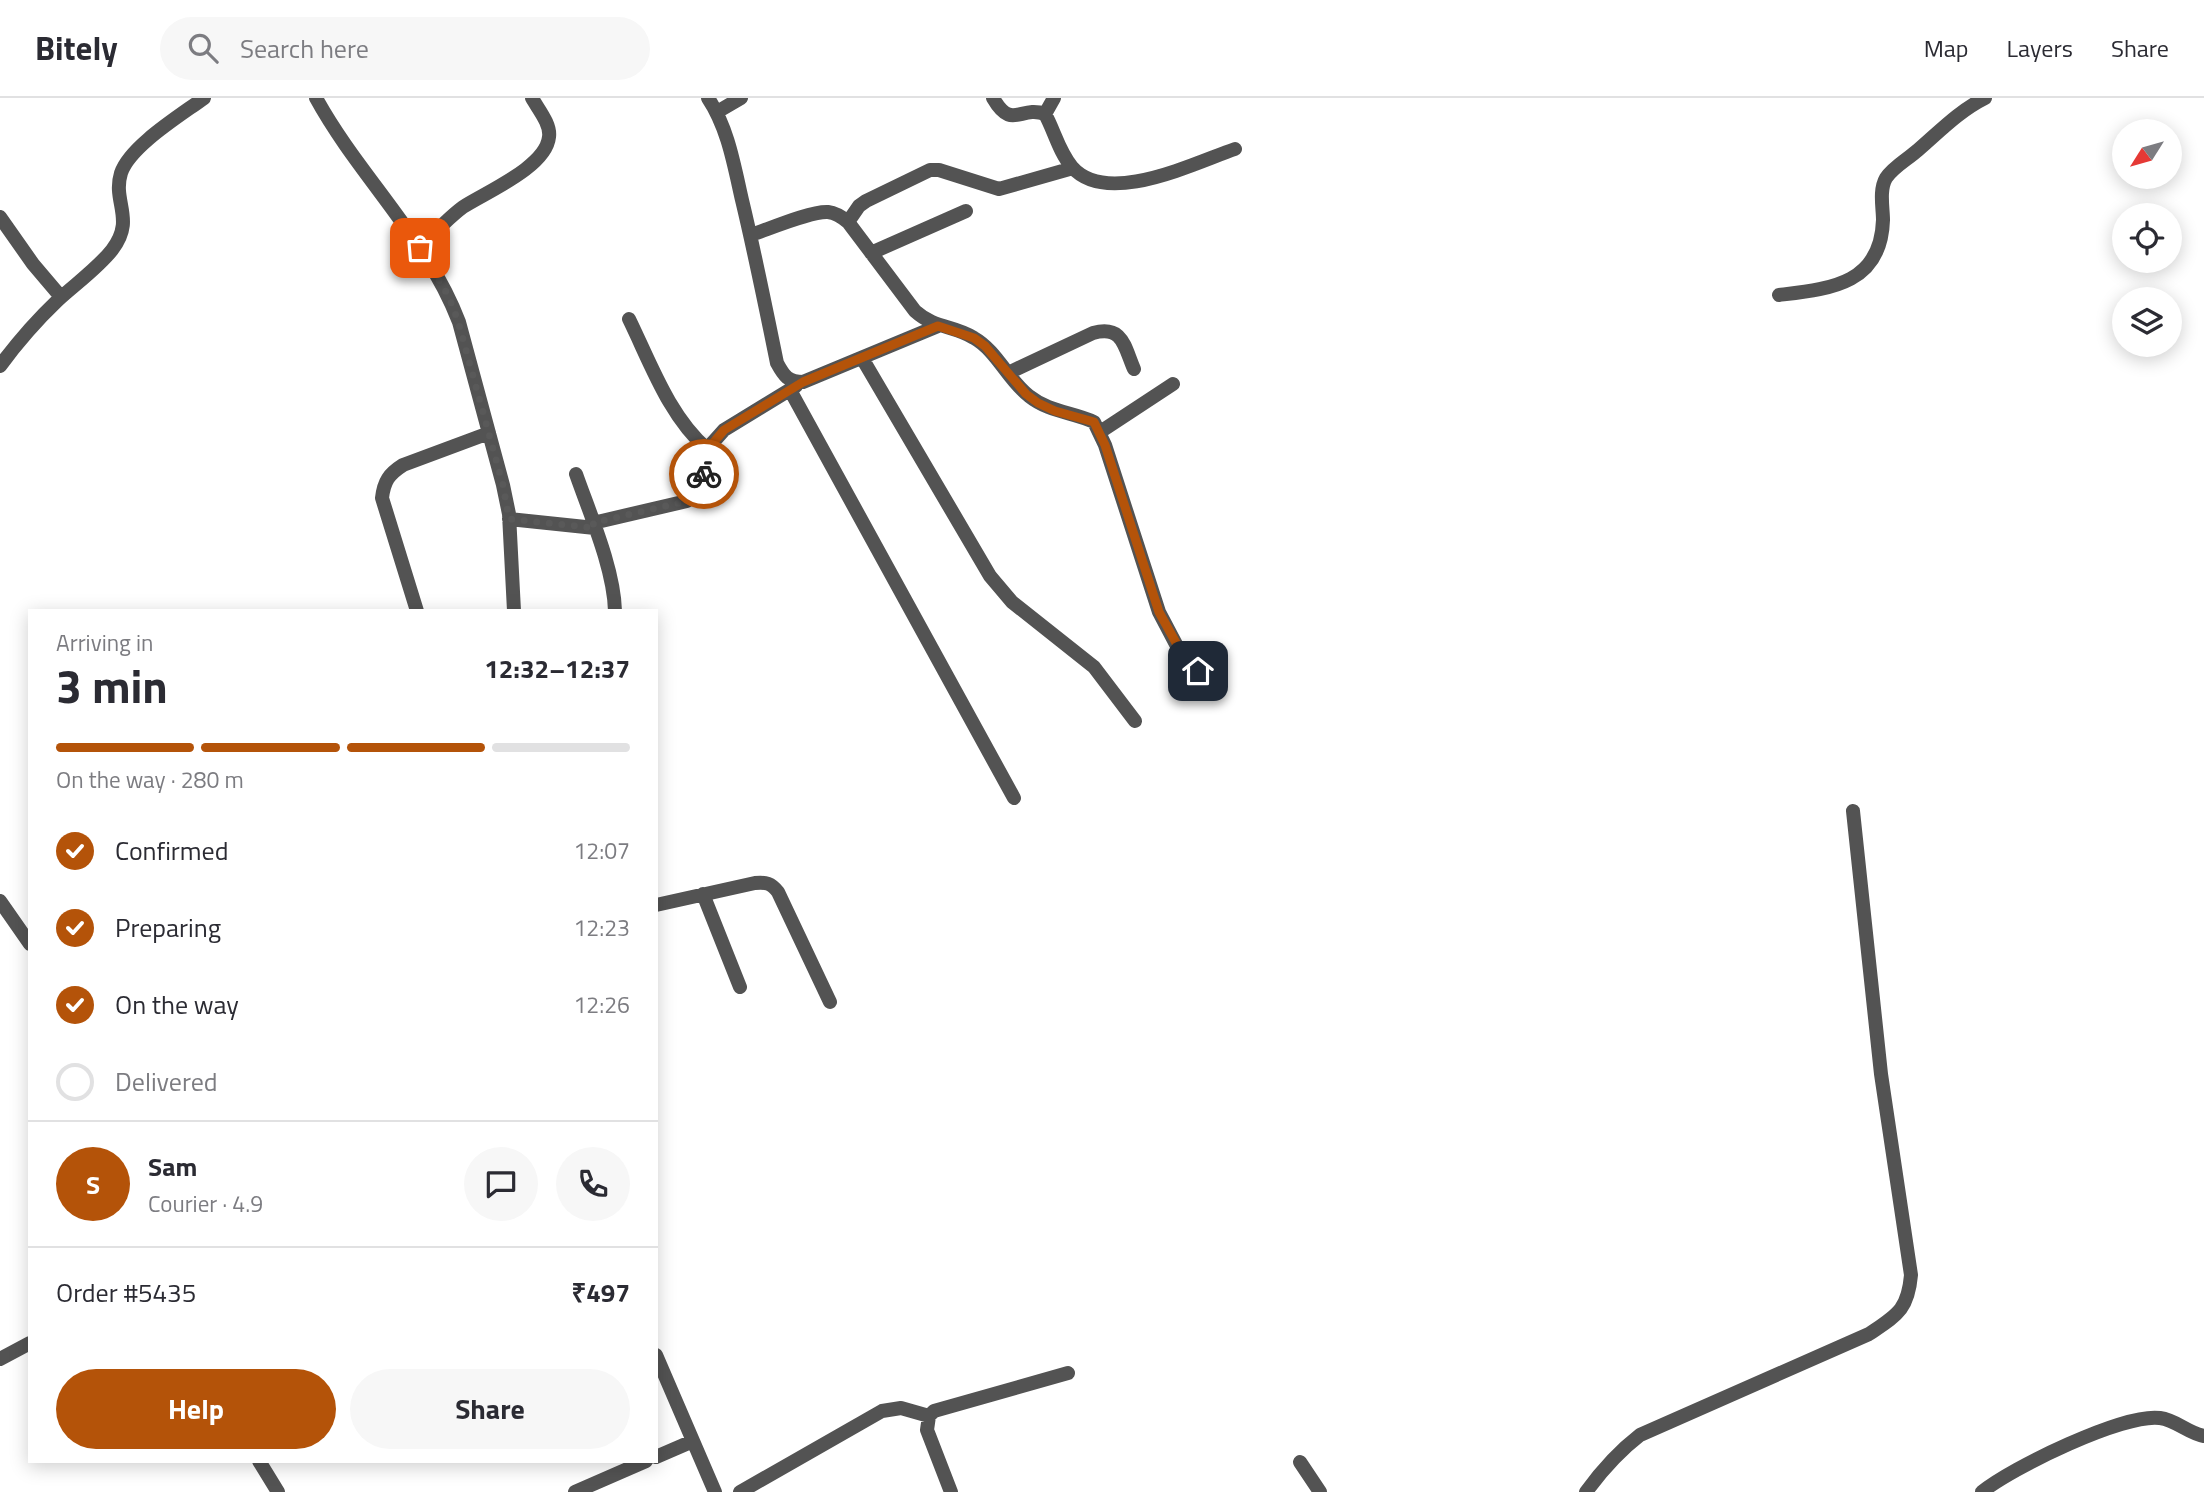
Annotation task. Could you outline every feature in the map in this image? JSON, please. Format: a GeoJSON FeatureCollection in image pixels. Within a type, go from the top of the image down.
{"type":"FeatureCollection","features":[{"type":"Feature","properties":{"kind":"street"},"geometry":{"type":"LineString","coordinates":[[0,366],[28,331],[111,251],[121,234],[124,216],[118,191],[121,172],[133,154],[204,98]]}},
{"type":"Feature","properties":{"kind":"street"},"geometry":{"type":"LineString","coordinates":[[316,98],[332,127],[420,248],[449,297],[503,485],[509,519],[514,609]]}},
{"type":"Feature","properties":{"kind":"street"},"geometry":{"type":"LineString","coordinates":[[420,248],[462,208],[529,166],[544,152],[550,138],[548,126],[532,98]]}},
{"type":"Feature","properties":{"kind":"street"},"geometry":{"type":"LineString","coordinates":[[708,98],[717,112],[729,145],[751,235],[777,363],[785,377],[793,382],[803,382]]}},
{"type":"Feature","properties":{"kind":"street"},"geometry":{"type":"LineString","coordinates":[[717,112],[741,98]]}},
{"type":"Feature","properties":{"kind":"street"},"geometry":{"type":"LineString","coordinates":[[993,98],[1000,110],[1008,116],[1015,117],[1037,111],[1045,114],[1073,169],[1104,184],[1135,183],[1235,149]]}},
{"type":"Feature","properties":{"kind":"street"},"geometry":{"type":"LineString","coordinates":[[1045,114],[1054,98]]}},
{"type":"Feature","properties":{"kind":"street"},"geometry":{"type":"LineString","coordinates":[[1779,295],[1835,286],[1858,275],[1867,267],[1877,248],[1882,229],[1882,195],[1886,178],[1950,121],[1985,98]]}},
{"type":"Feature","properties":{"kind":"street"},"geometry":{"type":"LineString","coordinates":[[848,222],[866,201],[930,170],[939,170],[999,188],[1073,169]]}},
{"type":"Feature","properties":{"kind":"street"},"geometry":{"type":"LineString","coordinates":[[871,253],[966,211]]}},
{"type":"Feature","properties":{"kind":"street"},"geometry":{"type":"LineString","coordinates":[[751,235],[827,212],[839,215],[848,222],[915,311],[925,320],[974,338],[985,346],[1026,394],[1038,403],[1055,411],[1094,422],[1100,432],[1159,612],[1180,650],[1216,693]]}},
{"type":"Feature","properties":{"kind":"street"},"geometry":{"type":"LineString","coordinates":[[0,218],[61,297]]}},
{"type":"Feature","properties":{"kind":"street"},"geometry":{"type":"LineString","coordinates":[[629,319],[674,410],[685,428],[708,449]]}},
{"type":"Feature","properties":{"kind":"street"},"geometry":{"type":"LineString","coordinates":[[509,519],[594,525],[687,501],[702,485],[708,449],[724,430],[803,382],[938,326]]}},
{"type":"Feature","properties":{"kind":"street"},"geometry":{"type":"LineString","coordinates":[[1008,373],[1093,333],[1105,330],[1114,331],[1119,337],[1134,369]]}},
{"type":"Feature","properties":{"kind":"street"},"geometry":{"type":"LineString","coordinates":[[862,358],[1002,593],[1094,667],[1135,721]]}},
{"type":"Feature","properties":{"kind":"street"},"geometry":{"type":"LineString","coordinates":[[1100,432],[1172,384]]}},
{"type":"Feature","properties":{"kind":"street"},"geometry":{"type":"LineString","coordinates":[[790,390],[1014,798]]}},
{"type":"Feature","properties":{"kind":"street"},"geometry":{"type":"LineString","coordinates":[[416,609],[382,498],[384,484],[390,473],[403,465],[489,433]]}},
{"type":"Feature","properties":{"kind":"street"},"geometry":{"type":"LineString","coordinates":[[576,474],[611,582],[615,609]]}},
{"type":"Feature","properties":{"kind":"street"},"geometry":{"type":"LineString","coordinates":[[1586,1492],[1602,1469],[1640,1435],[1870,1334],[1892,1318],[1909,1298],[1911,1275],[1881,1074],[1853,811]]}},
{"type":"Feature","properties":{"kind":"street"},"geometry":{"type":"LineString","coordinates":[[658,905],[755,883],[772,884],[830,1002]]}},
{"type":"Feature","properties":{"kind":"street"},"geometry":{"type":"LineString","coordinates":[[704,894],[740,987]]}},
{"type":"Feature","properties":{"kind":"street"},"geometry":{"type":"LineString","coordinates":[[0,901],[28,941]]}},
{"type":"Feature","properties":{"kind":"street"},"geometry":{"type":"LineString","coordinates":[[1,1354],[28,1344]]}},
{"type":"Feature","properties":{"kind":"street"},"geometry":{"type":"LineString","coordinates":[[658,1360],[715,1492]]}},
{"type":"Feature","properties":{"kind":"street"},"geometry":{"type":"LineString","coordinates":[[951,1492],[927,1430],[929,1416],[934,1411],[1068,1373]]}},
{"type":"Feature","properties":{"kind":"street"},"geometry":{"type":"LineString","coordinates":[[740,1492],[882,1411],[901,1408],[929,1416]]}},
{"type":"Feature","properties":{"kind":"street"},"geometry":{"type":"LineString","coordinates":[[1982,1492],[2013,1471],[2121,1423],[2160,1418],[2174,1422],[2191,1433],[2204,1436]]}},
{"type":"Feature","properties":{"kind":"street"},"geometry":{"type":"LineString","coordinates":[[658,1456],[694,1441]]}},
{"type":"Feature","properties":{"kind":"street"},"geometry":{"type":"LineString","coordinates":[[1300,1462],[1320,1492]]}},
{"type":"Feature","properties":{"kind":"street"},"geometry":{"type":"LineString","coordinates":[[260,1463],[278,1492]]}},
{"type":"Feature","properties":{"kind":"street"},"geometry":{"type":"LineString","coordinates":[[575,1492],[641,1463]]}},
{"type":"Feature","properties":{"kind":"way so far"},"geometry":{"type":"LineString","coordinates":[[420,248],[449,297],[458,321],[503,485],[509,519],[595,528],[593,523],[687,501],[702,485],[704,474]]}},
{"type":"Feature","properties":{"kind":"route"},"geometry":{"type":"LineString","coordinates":[[704,474],[708,449],[713,439],[803,382],[938,326],[962,332],[985,346],[1026,394],[1038,403],[1055,411],[1094,422],[1105,445],[1159,612],[1170,635],[1198,671]]}}]}
